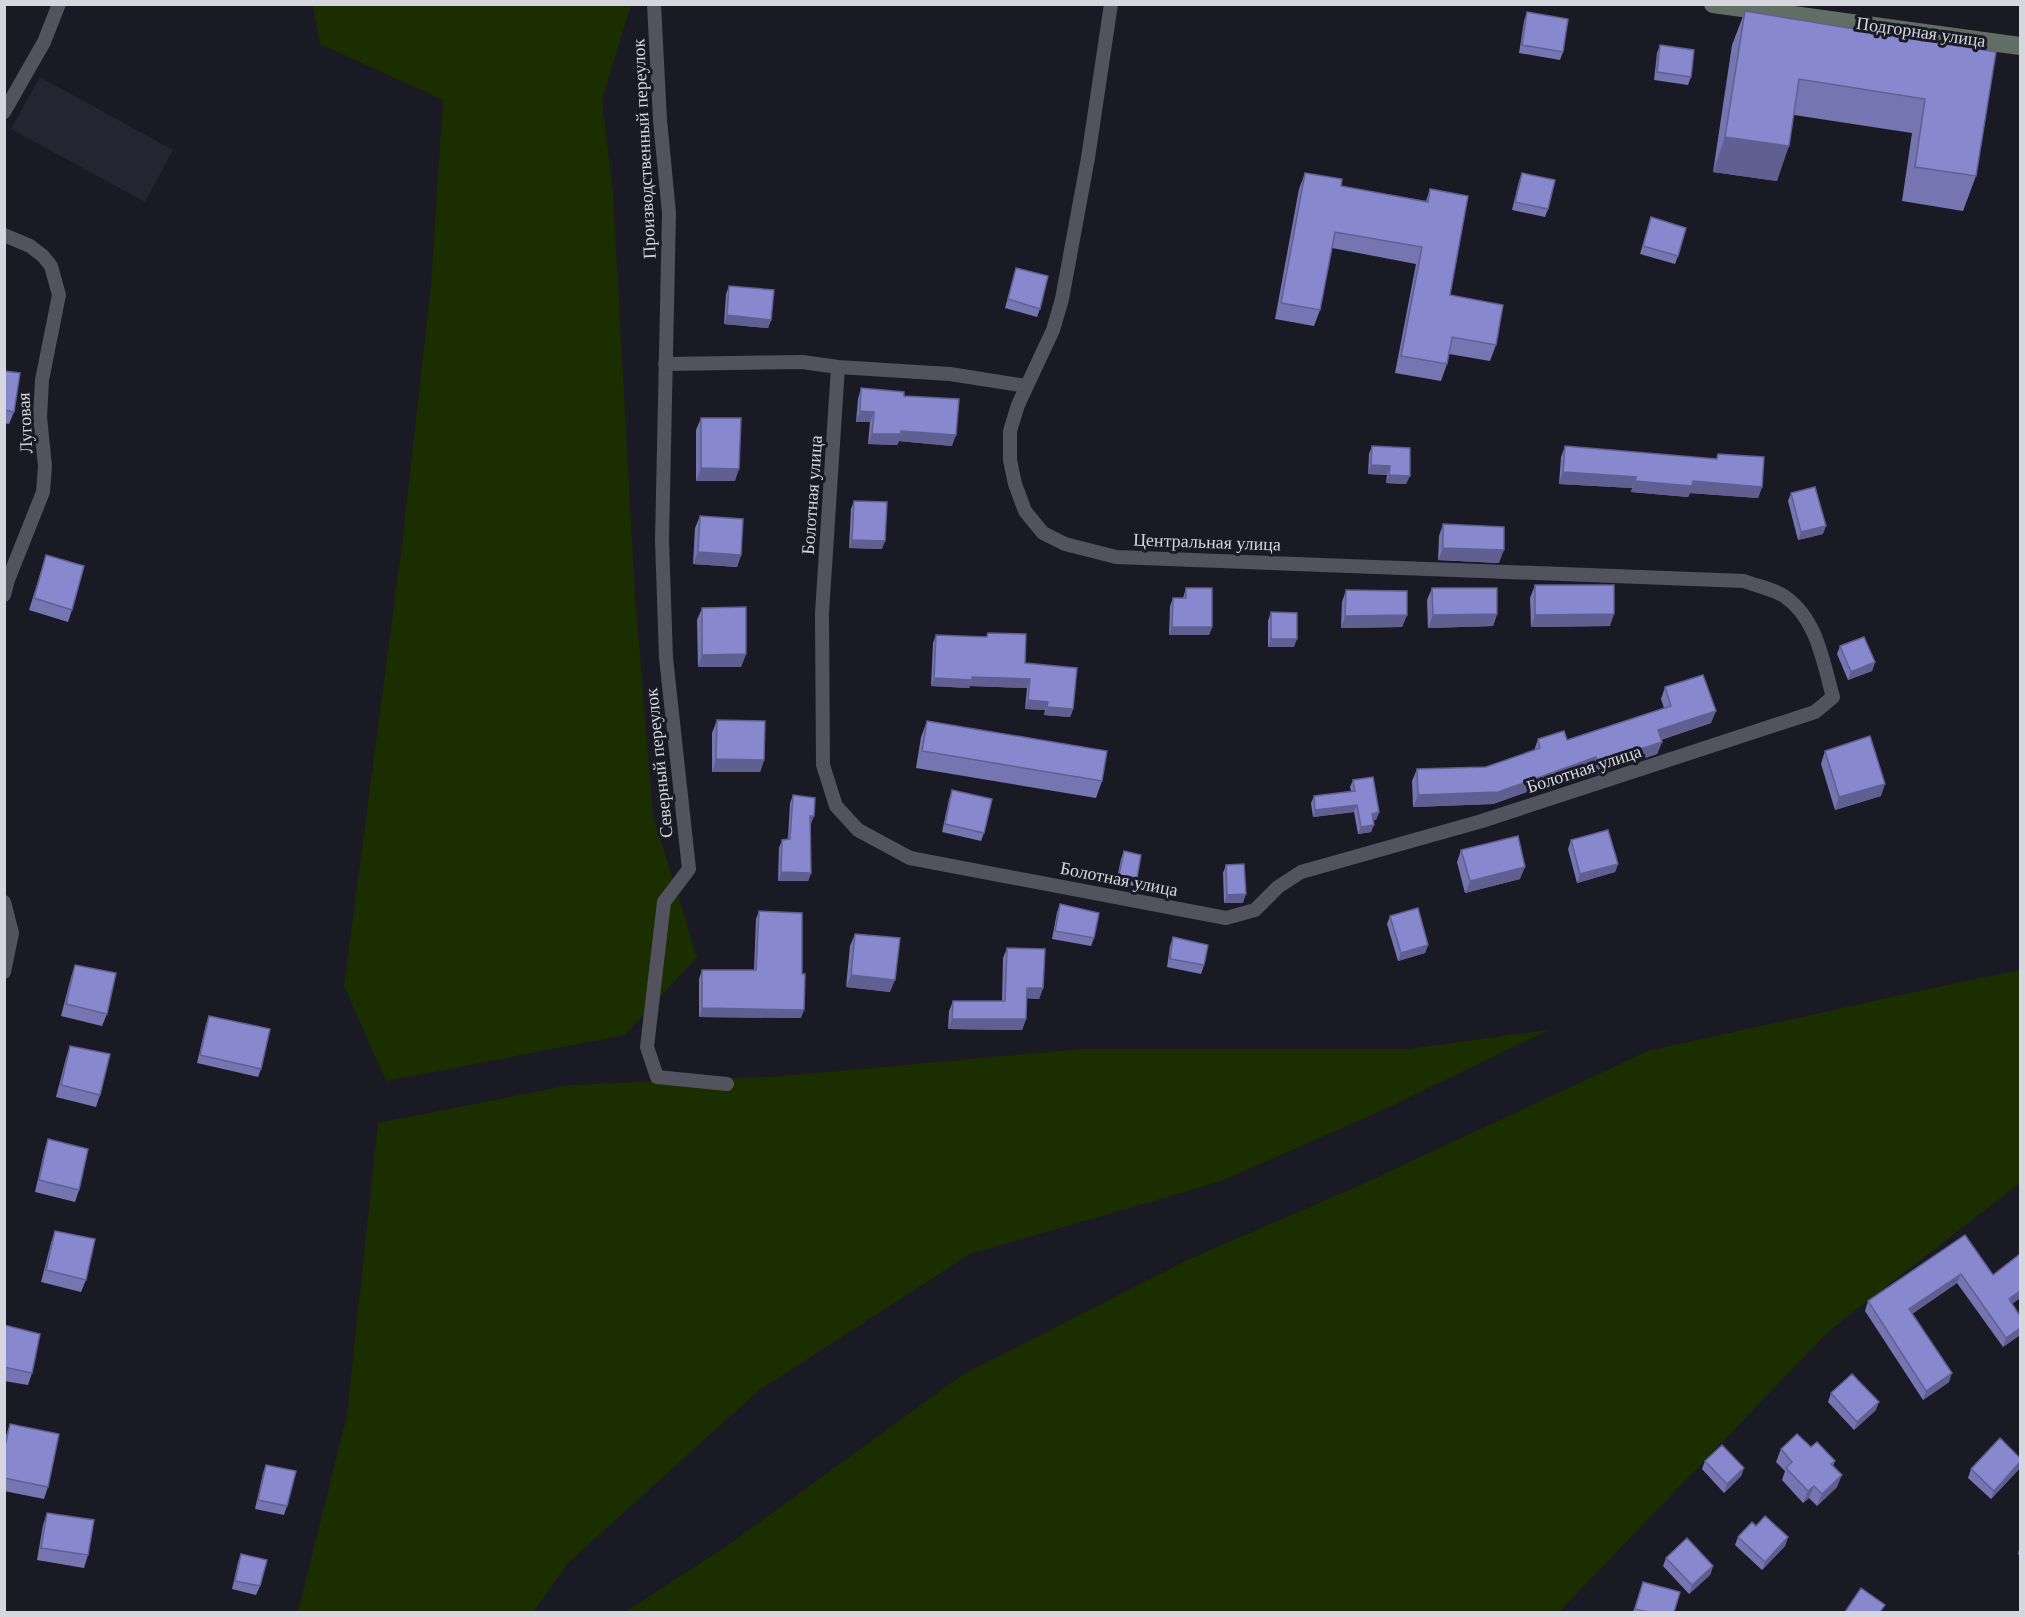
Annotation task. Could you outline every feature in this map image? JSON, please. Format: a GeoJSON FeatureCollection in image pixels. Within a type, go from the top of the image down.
{"type":"FeatureCollection","features":[{"type":"Feature","properties":{"kind":"street"},"geometry":{"type":"LineString","coordinates":[[4,112],[44,42],[59,4]]}},
{"type":"Feature","properties":{"kind":"street","name":"Производственный переулок"},"geometry":{"type":"LineString","coordinates":[[654,4],[660,120],[669,213],[665,364]]}},
{"type":"Feature","properties":{"kind":"street","name":"Центральная улица"},"geometry":{"type":"LineString","coordinates":[[1111,4],[1088,158],[1062,298],[1053,330],[1026,386],[1010,431],[1010,460],[1015,484],[1025,511],[1043,533],[1065,544],[1116,557],[1744,581],[1784,595],[1799,609],[1816,637],[1833,697],[1815,712]]}},
{"type":"Feature","properties":{"kind":"street","name":"Подгорная улица"},"geometry":{"type":"LineString","coordinates":[[1713,4],[2020,45]]}},
{"type":"Feature","properties":{"kind":"street","name":"Луговая"},"geometry":{"type":"LineString","coordinates":[[4,235],[30,246],[43,256],[51,266],[59,295],[42,380],[40,417],[45,466],[43,492],[4,595]]}},
{"type":"Feature","properties":{"kind":"street"},"geometry":{"type":"LineString","coordinates":[[665,364],[802,362],[838,368],[950,374],[1026,386]]}},
{"type":"Feature","properties":{"kind":"street","name":"Северный переулок"},"geometry":{"type":"LineString","coordinates":[[665,364],[662,540],[666,658],[689,869],[664,902],[647,1047],[657,1077],[727,1084]]}},
{"type":"Feature","properties":{"kind":"street","name":"Болотная улица"},"geometry":{"type":"LineString","coordinates":[[838,368],[822,613],[824,765],[836,806],[858,830],[910,858],[1226,918],[1255,910],[1278,887],[1301,872],[1482,821],[1815,712]]}},
{"type":"Feature","properties":{"kind":"street"},"geometry":{"type":"LineString","coordinates":[[4,902],[12,933],[4,972]]}},
{"type":"Feature","properties":{"kind":"shaded area"},"geometry":{"type":"Polygon","coordinates":[[[40,77],[173,150],[145,202],[11,129],[40,77]]]}},
{"type":"Feature","properties":{"kind":"green space"},"geometry":{"type":"Polygon","coordinates":[[[313,5],[631,5],[602,100],[613,194],[635,595],[653,815],[697,957],[625,1035],[386,1081],[344,986],[402,545],[431,285],[443,100],[320,44],[313,5]]]}},
{"type":"Feature","properties":{"kind":"green space"},"geometry":{"type":"Polygon","coordinates":[[[2020,970],[2020,1183],[1830,1330],[1559,1612],[625,1612],[724,1548],[962,1375],[1187,1260],[1356,1187],[1648,1051],[2020,970]]]}},
{"type":"Feature","properties":{"kind":"green space"},"geometry":{"type":"Polygon","coordinates":[[[1549,1030],[1381,1111],[1219,1182],[970,1254],[758,1391],[568,1563],[533,1612],[298,1612],[347,1415],[378,1123],[570,1085],[784,1076],[1082,1049],[1409,1049],[1549,1030]]]}},
{"type":"Feature","properties":{"kind":"building"},"geometry":{"type":"Polygon","coordinates":[[[1745,11],[1996,52],[1976,176],[1915,167],[1925,99],[1799,79],[1789,146],[1725,137],[1745,11]]]}},
{"type":"Feature","properties":{"kind":"building"},"geometry":{"type":"Polygon","coordinates":[[[1527,12],[1568,19],[1563,52],[1522,45],[1527,12]]]}},
{"type":"Feature","properties":{"kind":"building"},"geometry":{"type":"Polygon","coordinates":[[[1660,45],[1694,50],[1691,77],[1657,72],[1660,45]]]}},
{"type":"Feature","properties":{"kind":"building"},"geometry":{"type":"Polygon","coordinates":[[[1305,173],[1342,179],[1341,186],[1428,202],[1430,189],[1468,196],[1450,295],[1503,305],[1496,345],[1452,337],[1447,364],[1401,356],[1422,247],[1335,232],[1320,310],[1281,303],[1305,173]]]}},
{"type":"Feature","properties":{"kind":"building"},"geometry":{"type":"Polygon","coordinates":[[[1522,173],[1555,180],[1548,209],[1515,202],[1522,173]]]}},
{"type":"Feature","properties":{"kind":"building"},"geometry":{"type":"Polygon","coordinates":[[[1651,217],[1686,228],[1678,256],[1643,246],[1651,217]]]}},
{"type":"Feature","properties":{"kind":"building"},"geometry":{"type":"Polygon","coordinates":[[[1016,268],[1048,276],[1040,309],[1008,299],[1016,268]]]}},
{"type":"Feature","properties":{"kind":"building"},"geometry":{"type":"Polygon","coordinates":[[[729,286],[774,290],[771,320],[727,315],[729,286]]]}},
{"type":"Feature","properties":{"kind":"building"},"geometry":{"type":"Polygon","coordinates":[[[4,371],[20,373],[14,412],[4,410],[4,371]]]}},
{"type":"Feature","properties":{"kind":"building"},"geometry":{"type":"Polygon","coordinates":[[[861,388],[904,392],[904,396],[959,399],[956,435],[901,431],[901,434],[872,434],[874,412],[860,411],[861,388]]]}},
{"type":"Feature","properties":{"kind":"building"},"geometry":{"type":"Polygon","coordinates":[[[701,418],[741,418],[739,469],[701,468],[701,418]]]}},
{"type":"Feature","properties":{"kind":"building"},"geometry":{"type":"Polygon","coordinates":[[[1372,446],[1410,448],[1410,476],[1389,475],[1390,466],[1371,465],[1372,446]]]}},
{"type":"Feature","properties":{"kind":"building"},"geometry":{"type":"Polygon","coordinates":[[[1565,446],[1717,459],[1718,454],[1764,457],[1762,487],[1693,481],[1692,486],[1635,481],[1636,477],[1563,472],[1565,446]]]}},
{"type":"Feature","properties":{"kind":"building"},"geometry":{"type":"Polygon","coordinates":[[[1815,487],[1826,526],[1801,532],[1791,493],[1815,487]]]}},
{"type":"Feature","properties":{"kind":"building"},"geometry":{"type":"Polygon","coordinates":[[[854,501],[887,502],[885,541],[852,540],[854,501]]]}},
{"type":"Feature","properties":{"kind":"building"},"geometry":{"type":"Polygon","coordinates":[[[700,516],[743,519],[741,555],[698,552],[700,516]]]}},
{"type":"Feature","properties":{"kind":"building"},"geometry":{"type":"Polygon","coordinates":[[[1443,524],[1504,527],[1504,550],[1443,548],[1443,524]]]}},
{"type":"Feature","properties":{"kind":"building"},"geometry":{"type":"Polygon","coordinates":[[[46,555],[84,566],[72,610],[34,598],[46,555]]]}},
{"type":"Feature","properties":{"kind":"building"},"geometry":{"type":"Polygon","coordinates":[[[1535,585],[1614,585],[1614,614],[1535,615],[1535,585]]]}},
{"type":"Feature","properties":{"kind":"building"},"geometry":{"type":"Polygon","coordinates":[[[1186,588],[1212,588],[1212,627],[1172,627],[1173,598],[1186,598],[1186,588]]]}},
{"type":"Feature","properties":{"kind":"building"},"geometry":{"type":"Polygon","coordinates":[[[1432,588],[1497,588],[1497,614],[1433,615],[1432,588]]]}},
{"type":"Feature","properties":{"kind":"building"},"geometry":{"type":"Polygon","coordinates":[[[1346,590],[1407,591],[1407,615],[1345,616],[1346,590]]]}},
{"type":"Feature","properties":{"kind":"building"},"geometry":{"type":"Polygon","coordinates":[[[746,607],[746,654],[702,655],[702,608],[746,607]]]}},
{"type":"Feature","properties":{"kind":"building"},"geometry":{"type":"Polygon","coordinates":[[[1271,612],[1297,613],[1297,639],[1271,639],[1271,612]]]}},
{"type":"Feature","properties":{"kind":"building"},"geometry":{"type":"Polygon","coordinates":[[[988,633],[1026,634],[1025,663],[1077,668],[1073,709],[1047,707],[1048,702],[1028,700],[1030,679],[934,678],[936,635],[987,637],[988,633]]]}},
{"type":"Feature","properties":{"kind":"building"},"geometry":{"type":"Polygon","coordinates":[[[1864,637],[1875,662],[1851,672],[1840,646],[1864,637]]]}},
{"type":"Feature","properties":{"kind":"building"},"geometry":{"type":"Polygon","coordinates":[[[1703,675],[1716,711],[1658,730],[1662,742],[1598,763],[1596,757],[1498,792],[1418,795],[1417,769],[1486,767],[1540,748],[1538,739],[1564,731],[1567,740],[1671,706],[1665,687],[1703,675]]]}},
{"type":"Feature","properties":{"kind":"building"},"geometry":{"type":"Polygon","coordinates":[[[717,720],[765,721],[764,760],[716,759],[717,720]]]}},
{"type":"Feature","properties":{"kind":"building"},"geometry":{"type":"Polygon","coordinates":[[[927,721],[1107,751],[1102,781],[922,751],[927,721]]]}},
{"type":"Feature","properties":{"kind":"building"},"geometry":{"type":"Polygon","coordinates":[[[1870,736],[1885,784],[1839,797],[1825,751],[1870,736]]]}},
{"type":"Feature","properties":{"kind":"building"},"geometry":{"type":"Polygon","coordinates":[[[1373,777],[1379,812],[1372,814],[1374,825],[1361,827],[1357,805],[1315,810],[1314,796],[1355,791],[1353,780],[1373,777]]]}},
{"type":"Feature","properties":{"kind":"building"},"geometry":{"type":"Polygon","coordinates":[[[952,790],[992,799],[984,833],[945,824],[952,790]]]}},
{"type":"Feature","properties":{"kind":"building"},"geometry":{"type":"Polygon","coordinates":[[[793,795],[815,798],[814,816],[810,816],[811,873],[781,872],[782,840],[790,839],[793,795]]]}},
{"type":"Feature","properties":{"kind":"building"},"geometry":{"type":"Polygon","coordinates":[[[1608,830],[1618,864],[1580,874],[1571,840],[1608,830]]]}},
{"type":"Feature","properties":{"kind":"building"},"geometry":{"type":"Polygon","coordinates":[[[1518,836],[1525,867],[1470,881],[1461,850],[1518,836]]]}},
{"type":"Feature","properties":{"kind":"building"},"geometry":{"type":"Polygon","coordinates":[[[1124,851],[1141,855],[1137,878],[1119,875],[1124,851]]]}},
{"type":"Feature","properties":{"kind":"building"},"geometry":{"type":"Polygon","coordinates":[[[1244,864],[1246,894],[1227,895],[1226,865],[1244,864]]]}},
{"type":"Feature","properties":{"kind":"building"},"geometry":{"type":"Polygon","coordinates":[[[1060,904],[1099,913],[1094,938],[1055,931],[1060,904]]]}},
{"type":"Feature","properties":{"kind":"building"},"geometry":{"type":"Polygon","coordinates":[[[1418,908],[1428,945],[1401,953],[1390,916],[1418,908]]]}},
{"type":"Feature","properties":{"kind":"building"},"geometry":{"type":"Polygon","coordinates":[[[759,911],[802,913],[804,1010],[702,1008],[702,970],[756,970],[759,911]]]}},
{"type":"Feature","properties":{"kind":"building"},"geometry":{"type":"Polygon","coordinates":[[[855,934],[900,938],[895,980],[851,975],[855,934]]]}},
{"type":"Feature","properties":{"kind":"building"},"geometry":{"type":"Polygon","coordinates":[[[1173,937],[1208,945],[1204,965],[1170,959],[1173,937]]]}},
{"type":"Feature","properties":{"kind":"building"},"geometry":{"type":"Polygon","coordinates":[[[1007,948],[1045,949],[1043,988],[1027,988],[1026,1019],[952,1019],[953,1001],[1005,1001],[1007,948]]]}},
{"type":"Feature","properties":{"kind":"building"},"geometry":{"type":"Polygon","coordinates":[[[75,965],[116,973],[107,1014],[66,1004],[75,965]]]}},
{"type":"Feature","properties":{"kind":"building"},"geometry":{"type":"Polygon","coordinates":[[[209,1016],[270,1029],[261,1069],[200,1055],[209,1016]]]}},
{"type":"Feature","properties":{"kind":"building"},"geometry":{"type":"Polygon","coordinates":[[[70,1046],[110,1054],[100,1095],[61,1085],[70,1046]]]}},
{"type":"Feature","properties":{"kind":"building"},"geometry":{"type":"Polygon","coordinates":[[[48,1139],[88,1149],[79,1190],[39,1180],[48,1139]]]}},
{"type":"Feature","properties":{"kind":"building"},"geometry":{"type":"Polygon","coordinates":[[[55,1231],[95,1239],[86,1280],[46,1270],[55,1231]]]}},
{"type":"Feature","properties":{"kind":"building"},"geometry":{"type":"Polygon","coordinates":[[[1965,1235],[1993,1275],[2020,1254],[2020,1291],[2009,1299],[2020,1316],[2020,1328],[2006,1338],[1961,1274],[1909,1309],[1952,1373],[1926,1391],[1868,1301],[1965,1235]]]}},
{"type":"Feature","properties":{"kind":"building"},"geometry":{"type":"Polygon","coordinates":[[[4,1325],[40,1334],[32,1373],[4,1367],[4,1325]]]}},
{"type":"Feature","properties":{"kind":"building"},"geometry":{"type":"Polygon","coordinates":[[[1852,1374],[1879,1402],[1857,1422],[1831,1393],[1852,1374]]]}},
{"type":"Feature","properties":{"kind":"building"},"geometry":{"type":"Polygon","coordinates":[[[10,1424],[59,1434],[48,1487],[4,1478],[4,1451],[10,1424]]]}},
{"type":"Feature","properties":{"kind":"building"},"geometry":{"type":"Polygon","coordinates":[[[1797,1434],[1811,1447],[1817,1442],[1835,1461],[1831,1464],[1842,1475],[1822,1494],[1814,1486],[1808,1491],[1786,1468],[1792,1462],[1781,1449],[1797,1434]]]}},
{"type":"Feature","properties":{"kind":"building"},"geometry":{"type":"Polygon","coordinates":[[[2000,1438],[2020,1458],[2020,1462],[1994,1491],[1971,1469],[2000,1438]]]}},
{"type":"Feature","properties":{"kind":"building"},"geometry":{"type":"Polygon","coordinates":[[[1722,1445],[1744,1468],[1727,1484],[1705,1461],[1722,1445]]]}},
{"type":"Feature","properties":{"kind":"building"},"geometry":{"type":"Polygon","coordinates":[[[266,1465],[296,1471],[287,1506],[258,1500],[266,1465]]]}},
{"type":"Feature","properties":{"kind":"building"},"geometry":{"type":"Polygon","coordinates":[[[47,1513],[94,1520],[88,1555],[41,1548],[47,1513]]]}},
{"type":"Feature","properties":{"kind":"building"},"geometry":{"type":"Polygon","coordinates":[[[1765,1516],[1788,1537],[1765,1562],[1738,1537],[1752,1522],[1756,1526],[1765,1516]]]}},
{"type":"Feature","properties":{"kind":"building"},"geometry":{"type":"Polygon","coordinates":[[[1687,1538],[1713,1566],[1692,1585],[1666,1558],[1687,1538]]]}},
{"type":"Feature","properties":{"kind":"building"},"geometry":{"type":"Polygon","coordinates":[[[241,1554],[267,1560],[260,1586],[235,1581],[241,1554]]]}},
{"type":"Feature","properties":{"kind":"building"},"geometry":{"type":"Polygon","coordinates":[[[1643,1582],[1680,1592],[1674,1612],[1648,1612],[1635,1609],[1643,1582]]]}},
{"type":"Feature","properties":{"kind":"building"},"geometry":{"type":"Polygon","coordinates":[[[1861,1588],[1885,1605],[1880,1612],[1845,1612],[1861,1588]]]}}]}
